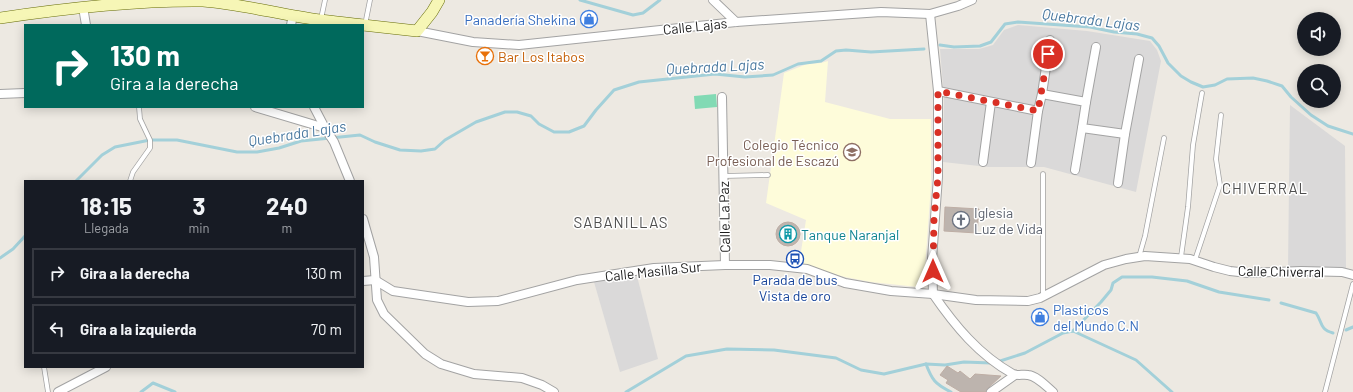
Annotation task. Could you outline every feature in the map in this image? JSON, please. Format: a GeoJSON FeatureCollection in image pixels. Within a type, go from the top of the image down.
{"type":"FeatureCollection","features":[{"type":"Feature","properties":{"kind":"main road"},"geometry":{"type":"LineString","coordinates":[[364,25],[417,31],[432,12],[439,0]]}},
{"type":"Feature","properties":{"kind":"main road"},"geometry":{"type":"LineString","coordinates":[[0,18],[138,1],[204,1],[251,4],[292,20],[320,20],[355,24]]}},
{"type":"Feature","properties":{"kind":"street"},"geometry":{"type":"LineString","coordinates":[[713,0],[736,22]]}},
{"type":"Feature","properties":{"kind":"street","name":"Calle Lajas"},"geometry":{"type":"LineString","coordinates":[[417,31],[474,42],[519,45],[736,22],[881,12],[930,14],[958,6],[972,0]]}},
{"type":"Feature","properties":{"kind":"street"},"geometry":{"type":"LineString","coordinates":[[83,7],[86,24]]}},
{"type":"Feature","properties":{"kind":"street"},"geometry":{"type":"LineString","coordinates":[[930,14],[938,91],[938,177],[932,259],[933,294],[963,335],[980,351],[1015,375]]}},
{"type":"Feature","properties":{"kind":"street"},"geometry":{"type":"LineString","coordinates":[[1031,163],[1050,40]]}},
{"type":"Feature","properties":{"kind":"street"},"geometry":{"type":"LineString","coordinates":[[1075,170],[1096,47]]}},
{"type":"Feature","properties":{"kind":"street"},"geometry":{"type":"LineString","coordinates":[[1118,183],[1139,59]]}},
{"type":"Feature","properties":{"kind":"street"},"geometry":{"type":"LineString","coordinates":[[938,91],[1038,111]]}},
{"type":"Feature","properties":{"kind":"street"},"geometry":{"type":"LineString","coordinates":[[0,94],[24,93]]}},
{"type":"Feature","properties":{"kind":"street"},"geometry":{"type":"LineString","coordinates":[[1042,94],[1086,102]]}},
{"type":"Feature","properties":{"kind":"street","name":"Calle La Paz"},"geometry":{"type":"LineString","coordinates":[[722,97],[725,265]]}},
{"type":"Feature","properties":{"kind":"street"},"geometry":{"type":"LineString","coordinates":[[983,162],[992,102]]}},
{"type":"Feature","properties":{"kind":"street"},"geometry":{"type":"LineString","coordinates":[[258,108],[324,128]]}},
{"type":"Feature","properties":{"kind":"street"},"geometry":{"type":"LineString","coordinates":[[314,108],[324,128],[334,142],[350,180]]}},
{"type":"Feature","properties":{"kind":"street"},"geometry":{"type":"LineString","coordinates":[[1082,128],[1126,134]]}},
{"type":"Feature","properties":{"kind":"street"},"geometry":{"type":"LineString","coordinates":[[364,222],[374,257],[376,300],[384,314],[425,354],[441,364],[474,374],[522,378],[542,384],[554,392]]}},
{"type":"Feature","properties":{"kind":"street","name":"Calle Chiverral"},"geometry":{"type":"LineString","coordinates":[[933,294],[976,300],[1028,301],[1043,297],[1104,265],[1145,256],[1181,257],[1230,271],[1248,273],[1301,271],[1342,272],[1353,275]]}},
{"type":"Feature","properties":{"kind":"street","name":"Calle Masilla Sur"},"geometry":{"type":"LineString","coordinates":[[375,280],[393,291],[468,302],[498,301],[577,280],[654,268],[770,265],[807,269],[845,284],[891,291],[933,294]]}},
{"type":"Feature","properties":{"kind":"street"},"geometry":{"type":"LineString","coordinates":[[364,281],[375,280]]}},
{"type":"Feature","properties":{"kind":"street"},"geometry":{"type":"LineString","coordinates":[[58,392],[104,368]]}},
{"type":"Feature","properties":{"kind":"street"},"geometry":{"type":"LineString","coordinates":[[991,392],[1015,375],[1028,374],[1038,379],[1053,392]]}},
{"type":"Feature","properties":{"kind":"lane"},"geometry":{"type":"LineString","coordinates":[[320,20],[325,0]]}},
{"type":"Feature","properties":{"kind":"lane"},"geometry":{"type":"LineString","coordinates":[[364,25],[370,0]]}},
{"type":"Feature","properties":{"kind":"lane"},"geometry":{"type":"LineString","coordinates":[[1181,257],[1188,207],[1193,145],[1202,93]]}},
{"type":"Feature","properties":{"kind":"lane"},"geometry":{"type":"LineString","coordinates":[[130,180],[133,172],[150,148],[150,140],[140,119],[138,108]]}},
{"type":"Feature","properties":{"kind":"lane"},"geometry":{"type":"LineString","coordinates":[[1195,260],[1220,185],[1216,159],[1221,115]]}},
{"type":"Feature","properties":{"kind":"lane"},"geometry":{"type":"LineString","coordinates":[[1139,257],[1145,236],[1164,138]]}},
{"type":"Feature","properties":{"kind":"lane"},"geometry":{"type":"LineString","coordinates":[[1043,174],[1043,297]]}},
{"type":"Feature","properties":{"kind":"lane"},"geometry":{"type":"LineString","coordinates":[[723,176],[768,175]]}},
{"type":"Feature","properties":{"kind":"lane"},"geometry":{"type":"LineString","coordinates":[[1325,392],[1353,284]]}},
{"type":"Feature","properties":{"kind":"lane"},"geometry":{"type":"LineString","coordinates":[[44,368],[48,392]]}},
{"type":"Feature","properties":{"kind":"shaded area"},"geometry":{"type":"Polygon","coordinates":[[[1018,25],[1087,31],[1150,41],[1157,50],[1161,61],[1136,192],[1044,167],[988,167],[943,162],[944,99],[940,49],[979,49],[993,45],[1004,30],[1018,25]]]}},
{"type":"Feature","properties":{"kind":"shaded area","name":"Colegio Técnico Profesional de Escazú"},"geometry":{"type":"Polygon","coordinates":[[[828,61],[825,102],[890,119],[931,119],[931,185],[924,282],[922,286],[918,287],[871,282],[845,277],[799,264],[806,220],[766,203],[784,73],[807,64],[828,61]]]}},
{"type":"Feature","properties":{"kind":"shaded area"},"geometry":{"type":"Polygon","coordinates":[[[1290,105],[1345,146],[1346,268],[1288,268],[1290,105]]]}},
{"type":"Feature","properties":{"kind":"shaded area"},"geometry":{"type":"Polygon","coordinates":[[[637,276],[658,359],[620,372],[594,282],[637,276]]]}},
{"type":"Feature","properties":{"kind":"green space"},"geometry":{"type":"Polygon","coordinates":[[[716,94],[717,107],[695,109],[694,96],[716,94]]]}},
{"type":"Feature","properties":{"kind":"building","name":"Iglesia Luz de Vida"},"geometry":{"type":"Polygon","coordinates":[[[945,207],[979,209],[977,233],[944,231],[945,207]]]}},
{"type":"Feature","properties":{"kind":"building","name":"Tanque Naranjal"},"geometry":{"type":"Polygon","coordinates":[[[788,222],[793,223],[799,229],[799,239],[793,245],[788,246],[783,245],[777,239],[776,234],[777,229],[783,223],[788,222]]]}},
{"type":"Feature","properties":{"kind":"building"},"geometry":{"type":"Polygon","coordinates":[[[947,366],[958,373],[960,371],[970,379],[975,374],[1001,376],[988,388],[986,392],[961,392],[946,383],[948,380],[940,375],[947,366]]]}},
{"type":"Feature","properties":{"kind":"waterway"},"geometry":{"type":"LineString","coordinates":[[580,0],[633,15],[643,13],[660,0]]}},
{"type":"Feature","properties":{"kind":"waterway","name":"Quebrada Lajas"},"geometry":{"type":"LineString","coordinates":[[940,45],[954,47],[980,46],[991,42],[1005,24],[1018,22],[1090,27],[1114,32],[1137,34],[1152,38],[1159,46],[1168,63],[1181,76],[1191,82],[1203,87],[1215,85],[1227,79],[1253,78],[1267,81],[1282,86],[1291,97],[1311,115],[1328,126],[1353,134]]}},
{"type":"Feature","properties":{"kind":"waterway","name":"Quebrada Lajas"},"geometry":{"type":"LineString","coordinates":[[77,180],[102,155],[115,147],[150,140],[177,140],[237,152],[257,152],[279,148],[301,141],[360,135],[375,142],[400,150],[421,151],[435,149],[445,140],[476,122],[505,112],[517,112],[531,116],[539,124],[554,132],[569,132],[584,126],[614,90],[639,82],[715,74],[745,77],[773,75],[798,64],[821,61],[836,51],[846,50],[871,52],[924,49]]}},
{"type":"Feature","properties":{"kind":"waterway","name":"Quebrada Lajas"},"geometry":{"type":"LineString","coordinates":[[0,258],[13,249],[24,237]]}},
{"type":"Feature","properties":{"kind":"waterway"},"geometry":{"type":"LineString","coordinates":[[1073,331],[1101,302],[1111,290],[1113,283],[1122,277],[1152,277],[1187,281],[1219,292],[1269,300]]}},
{"type":"Feature","properties":{"kind":"waterway"},"geometry":{"type":"LineString","coordinates":[[1281,303],[1316,313],[1323,328],[1333,333]]}},
{"type":"Feature","properties":{"kind":"waterway"},"geometry":{"type":"LineString","coordinates":[[1346,330],[1353,327]]}},
{"type":"Feature","properties":{"kind":"waterway"},"geometry":{"type":"LineString","coordinates":[[997,362],[1025,353],[1063,333],[1073,331],[1136,360],[1172,392]]}},
{"type":"Feature","properties":{"kind":"waterway"},"geometry":{"type":"LineString","coordinates":[[626,392],[686,356],[727,349],[774,350],[836,358],[861,370],[884,374],[926,364],[945,365],[964,362],[991,363]]}},
{"type":"Feature","properties":{"kind":"waterway"},"geometry":{"type":"LineString","coordinates":[[926,364],[935,381],[951,392]]}},
{"type":"Feature","properties":{"kind":"waterway"},"geometry":{"type":"LineString","coordinates":[[141,392],[153,383],[175,392]]}},
{"type":"Feature","properties":{"kind":"place","name":"Panadería Shekina"},"geometry":{"type":"Point","coordinates":[589,19]}},
{"type":"Feature","properties":{"kind":"place","name":"Bar Los Itabos"},"geometry":{"type":"Point","coordinates":[485,56]}},
{"type":"Feature","properties":{"kind":"place","name":"Colegio Técnico Profesional de Escazú"},"geometry":{"type":"Point","coordinates":[852,152]}},
{"type":"Feature","properties":{"kind":"place","name":"Iglesia Luz de Vida"},"geometry":{"type":"Point","coordinates":[961,220]}},
{"type":"Feature","properties":{"kind":"place","name":"Tanque Naranjal"},"geometry":{"type":"Point","coordinates":[788,234]}},
{"type":"Feature","properties":{"kind":"place","name":"Parada de bus Vista de oro"},"geometry":{"type":"Point","coordinates":[795,259]}},
{"type":"Feature","properties":{"kind":"place","name":"Plasticos del Mundo C.N"},"geometry":{"type":"Point","coordinates":[1040,317]}},
{"type":"Feature","properties":{"kind":"district","name":"CHIVERRAL"},"geometry":{"type":"Point","coordinates":[1265,188]}},
{"type":"Feature","properties":{"kind":"district","name":"SABANILLAS"},"geometry":{"type":"Point","coordinates":[621,222]}},
{"type":"Feature","properties":{"kind":"route"},"geometry":{"type":"LineString","coordinates":[[933,271],[932,259],[934,218],[938,177],[938,91],[1038,111],[1048,54]]}}]}
